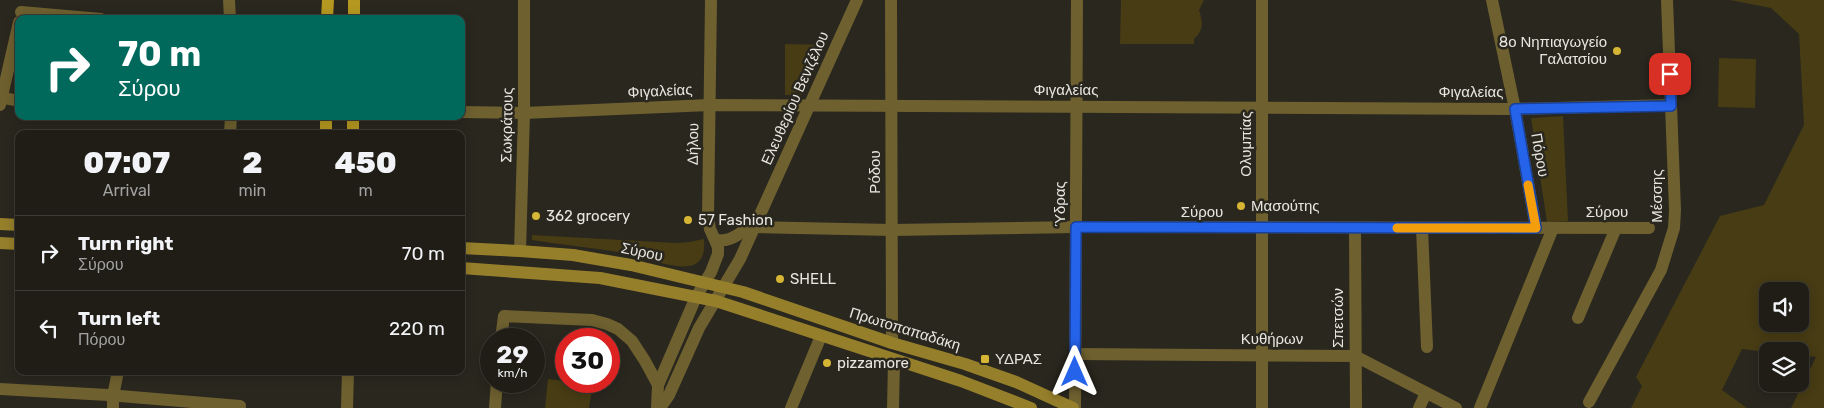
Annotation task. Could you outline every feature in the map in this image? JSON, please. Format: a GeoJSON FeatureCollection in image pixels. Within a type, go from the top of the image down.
{"type":"FeatureCollection","features":[{"type":"Feature","properties":{"kind":"main road"},"geometry":{"type":"LineString","coordinates":[[327,15],[328,0]]}},
{"type":"Feature","properties":{"kind":"main road"},"geometry":{"type":"LineString","coordinates":[[354,0],[354,15]]}},
{"type":"Feature","properties":{"kind":"main road"},"geometry":{"type":"LineString","coordinates":[[0,224],[15,225]]}},
{"type":"Feature","properties":{"kind":"main road"},"geometry":{"type":"LineString","coordinates":[[0,243],[15,244]]}},
{"type":"Feature","properties":{"kind":"main road"},"geometry":{"type":"LineString","coordinates":[[465,248],[520,251]]}},
{"type":"Feature","properties":{"kind":"main road","name":"Σύρου"},"geometry":{"type":"LineString","coordinates":[[520,251],[573,255],[631,265],[704,282]]}},
{"type":"Feature","properties":{"kind":"main road","name":"Πρωτοπαπαδάκη"},"geometry":{"type":"LineString","coordinates":[[465,268],[600,278],[716,301],[962,381],[1031,408]]}},
{"type":"Feature","properties":{"kind":"main road","name":"Πρωτοπαπαδάκη"},"geometry":{"type":"LineString","coordinates":[[704,282],[743,292],[892,343],[965,364],[1007,379],[1074,408]]}},
{"type":"Feature","properties":{"kind":"street"},"geometry":{"type":"LineString","coordinates":[[229,0],[230,15]]}},
{"type":"Feature","properties":{"kind":"street","name":"Σωκράτους"},"geometry":{"type":"LineString","coordinates":[[520,251],[524,113],[524,0]]}},
{"type":"Feature","properties":{"kind":"street","name":"Δήλου"},"geometry":{"type":"LineString","coordinates":[[704,282],[711,272],[718,254],[708,218],[711,0]]}},
{"type":"Feature","properties":{"kind":"street","name":"Ελευθερίου Βενιζέλου"},"geometry":{"type":"LineString","coordinates":[[725,288],[755,227],[857,0]]}},
{"type":"Feature","properties":{"kind":"street","name":"Ρόδου"},"geometry":{"type":"LineString","coordinates":[[891,0],[892,343]]}},
{"type":"Feature","properties":{"kind":"street","name":"Ύδρας"},"geometry":{"type":"LineString","coordinates":[[1074,408],[1077,0]]}},
{"type":"Feature","properties":{"kind":"street","name":"Ολυμπίας"},"geometry":{"type":"LineString","coordinates":[[1262,0],[1262,408]]}},
{"type":"Feature","properties":{"kind":"street","name":"Πόρου"},"geometry":{"type":"LineString","coordinates":[[1492,0],[1515,109],[1536,228]]}},
{"type":"Feature","properties":{"kind":"street","name":"Μέσσης"},"geometry":{"type":"LineString","coordinates":[[1589,402],[1662,270],[1674,228],[1668,0]]}},
{"type":"Feature","properties":{"kind":"street"},"geometry":{"type":"LineString","coordinates":[[21,13],[48,15]]}},
{"type":"Feature","properties":{"kind":"street"},"geometry":{"type":"LineString","coordinates":[[15,39],[1,100],[15,101]]}},
{"type":"Feature","properties":{"kind":"street","name":"Φιγαλείας"},"geometry":{"type":"LineString","coordinates":[[465,112],[524,113],[710,105],[1515,109],[1671,106]]}},
{"type":"Feature","properties":{"kind":"street","name":"Ελευθερίου Βενιζέλου"},"geometry":{"type":"LineString","coordinates":[[715,239],[721,241],[729,240],[737,235],[755,220],[763,209]]}},
{"type":"Feature","properties":{"kind":"street","name":"Σύρου"},"geometry":{"type":"LineString","coordinates":[[755,227],[892,230],[1076,227],[1649,228]]}},
{"type":"Feature","properties":{"kind":"street","name":"Σπετσών"},"geometry":{"type":"LineString","coordinates":[[1355,228],[1356,408]]}},
{"type":"Feature","properties":{"kind":"street"},"geometry":{"type":"LineString","coordinates":[[1422,228],[1427,347]]}},
{"type":"Feature","properties":{"kind":"street"},"geometry":{"type":"LineString","coordinates":[[1480,408],[1553,228]]}},
{"type":"Feature","properties":{"kind":"street"},"geometry":{"type":"LineString","coordinates":[[1578,318],[1616,228]]}},
{"type":"Feature","properties":{"kind":"street"},"geometry":{"type":"LineString","coordinates":[[659,408],[658,385],[704,282]]}},
{"type":"Feature","properties":{"kind":"street"},"geometry":{"type":"LineString","coordinates":[[659,408],[669,395],[699,328],[725,288]]}},
{"type":"Feature","properties":{"kind":"street"},"geometry":{"type":"LineString","coordinates":[[503,328],[504,316],[592,320],[607,324],[632,341],[658,385]]}},
{"type":"Feature","properties":{"kind":"street"},"geometry":{"type":"LineString","coordinates":[[790,408],[821,336]]}},
{"type":"Feature","properties":{"kind":"street","name":"Κυθήρων"},"geometry":{"type":"LineString","coordinates":[[1075,354],[1355,356],[1456,408]]}},
{"type":"Feature","properties":{"kind":"street"},"geometry":{"type":"LineString","coordinates":[[893,408],[894,360]]}},
{"type":"Feature","properties":{"kind":"street"},"geometry":{"type":"LineString","coordinates":[[113,402],[117,375]]}},
{"type":"Feature","properties":{"kind":"street"},"geometry":{"type":"LineString","coordinates":[[347,408],[348,375]]}},
{"type":"Feature","properties":{"kind":"street"},"geometry":{"type":"LineString","coordinates":[[0,389],[113,402],[240,406]]}},
{"type":"Feature","properties":{"kind":"street"},"geometry":{"type":"LineString","coordinates":[[495,408],[496,393]]}},
{"type":"Feature","properties":{"kind":"street"},"geometry":{"type":"LineString","coordinates":[[1419,408],[1426,393]]}},
{"type":"Feature","properties":{"kind":"shaded area"},"geometry":{"type":"Polygon","coordinates":[[[1121,0],[1204,0],[1199,10],[1202,23],[1201,29],[1194,39],[1194,44],[1120,44],[1121,0]]]}},
{"type":"Feature","properties":{"kind":"shaded area"},"geometry":{"type":"Polygon","coordinates":[[[1730,0],[1824,0],[1824,408],[1791,408],[1799,392],[1809,392],[1809,371],[1816,357],[1809,356],[1809,342],[1759,342],[1759,351],[1742,349],[1722,390],[1747,408],[1631,408],[1642,386],[1636,377],[1720,216],[1764,205],[1804,125],[1799,34],[1771,8],[1730,0]]]}},
{"type":"Feature","properties":{"kind":"shaded area"},"geometry":{"type":"Polygon","coordinates":[[[785,44],[825,45],[802,95],[785,95],[785,44]]]}},
{"type":"Feature","properties":{"kind":"shaded area"},"geometry":{"type":"Polygon","coordinates":[[[1719,58],[1756,59],[1755,108],[1718,107],[1719,58]]]}},
{"type":"Feature","properties":{"kind":"shaded area"},"geometry":{"type":"Polygon","coordinates":[[[1563,116],[1568,221],[1547,222],[1531,118],[1563,116]]]}},
{"type":"Feature","properties":{"kind":"shaded area"},"geometry":{"type":"Polygon","coordinates":[[[532,235],[676,243],[704,239],[704,247],[700,261],[693,265],[677,266],[625,253],[532,240],[532,235]]]}},
{"type":"Feature","properties":{"kind":"shaded area"},"geometry":{"type":"Polygon","coordinates":[[[548,379],[555,380],[555,393],[591,393],[589,408],[545,408],[548,379]]]}},
{"type":"Feature","properties":{"kind":"slow traffic"},"geometry":{"type":"LineString","coordinates":[[1397,228],[1536,228],[1528,185]]}},
{"type":"Feature","properties":{"kind":"place","name":"8ο Νηπιαγωγείο Γαλατσίου"},"geometry":{"type":"Point","coordinates":[1617,51]}},
{"type":"Feature","properties":{"kind":"place","name":"Μασούτης"},"geometry":{"type":"Point","coordinates":[1241,206]}},
{"type":"Feature","properties":{"kind":"place","name":"362 grocery"},"geometry":{"type":"Point","coordinates":[536,216]}},
{"type":"Feature","properties":{"kind":"place","name":"57 Fashion"},"geometry":{"type":"Point","coordinates":[688,220]}},
{"type":"Feature","properties":{"kind":"place","name":"SHELL"},"geometry":{"type":"Point","coordinates":[780,279]}},
{"type":"Feature","properties":{"kind":"place","name":"ΥΔΡΑΣ"},"geometry":{"type":"Point","coordinates":[985,359]}},
{"type":"Feature","properties":{"kind":"place","name":"pizzamore"},"geometry":{"type":"Point","coordinates":[827,363]}},
{"type":"Feature","properties":{"kind":"route"},"geometry":{"type":"LineString","coordinates":[[1075,372],[1076,227],[1536,228],[1515,109],[1671,106],[1670,74]]}}]}
